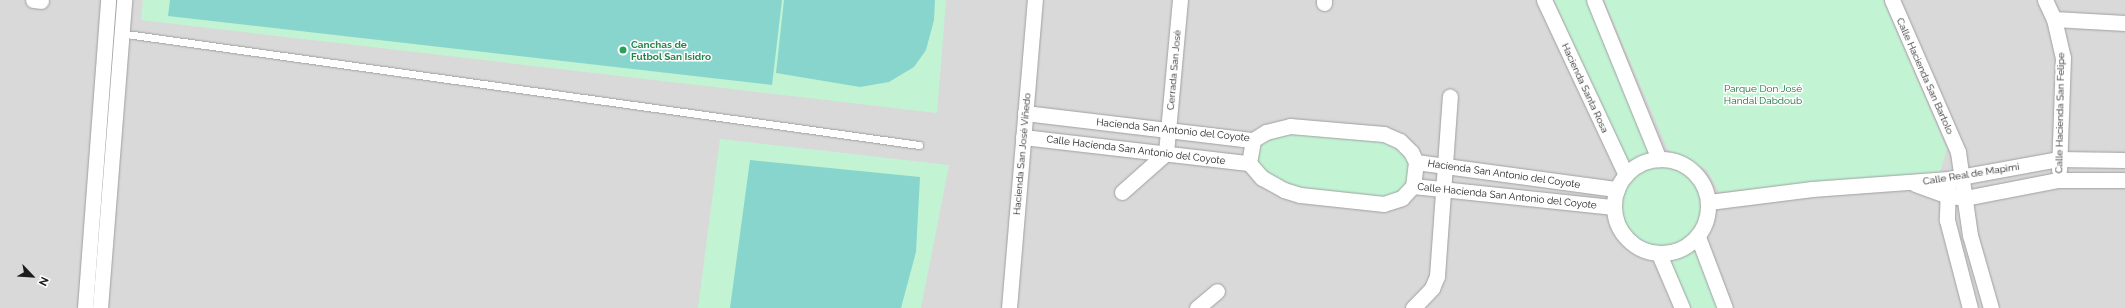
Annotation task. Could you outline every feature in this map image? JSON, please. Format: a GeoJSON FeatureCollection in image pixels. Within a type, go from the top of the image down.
{"type":"FeatureCollection","features":[{"type":"Feature","properties":{"kind":"street"},"geometry":{"type":"LineString","coordinates":[[85,308],[108,0]]}},
{"type":"Feature","properties":{"kind":"street"},"geometry":{"type":"LineString","coordinates":[[100,308],[124,0]]}},
{"type":"Feature","properties":{"kind":"street","name":"Hacienda San José Viñedo"},"geometry":{"type":"LineString","coordinates":[[1009,308],[1035,0]]}},
{"type":"Feature","properties":{"kind":"street","name":"Cerrada San José"},"geometry":{"type":"LineString","coordinates":[[1166,153],[1180,0]]}},
{"type":"Feature","properties":{"kind":"street","name":"Hacienda Santa Rosa"},"geometry":{"type":"LineString","coordinates":[[1544,0],[1626,175]]}},
{"type":"Feature","properties":{"kind":"street"},"geometry":{"type":"LineString","coordinates":[[1594,0],[1659,159]]}},
{"type":"Feature","properties":{"kind":"street","name":"Calle Hacienda San Bartolo"},"geometry":{"type":"LineString","coordinates":[[1892,0],[1958,152],[1955,178]]}},
{"type":"Feature","properties":{"kind":"street","name":"Calle Hacienda San Felipe"},"geometry":{"type":"LineString","coordinates":[[2045,0],[2054,19],[2063,57],[2058,180]]}},
{"type":"Feature","properties":{"kind":"street"},"geometry":{"type":"LineString","coordinates":[[2054,19],[2125,23]]}},
{"type":"Feature","properties":{"kind":"street"},"geometry":{"type":"LineString","coordinates":[[1413,308],[1432,288],[1437,276],[1450,96]]}},
{"type":"Feature","properties":{"kind":"street","name":"Hacienda San Antonio del Coyote"},"geometry":{"type":"LineString","coordinates":[[1025,113],[1253,140],[1266,132],[1290,126],[1384,134],[1400,141],[1411,152],[1416,162],[1617,189]]}},
{"type":"Feature","properties":{"kind":"street","name":"Calle Hacienda San Antonio del Coyote"},"geometry":{"type":"LineString","coordinates":[[1023,137],[1249,164],[1272,185],[1300,195],[1384,204],[1402,198],[1413,186],[1614,207]]}},
{"type":"Feature","properties":{"kind":"street"},"geometry":{"type":"LineString","coordinates":[[1249,164],[1253,140]]}},
{"type":"Feature","properties":{"kind":"street"},"geometry":{"type":"LineString","coordinates":[[1122,192],[1166,153]]}},
{"type":"Feature","properties":{"kind":"street"},"geometry":{"type":"LineString","coordinates":[[1659,159],[1671,160],[1693,170],[1706,190],[1709,202],[1708,215],[1698,237],[1687,246],[1674,252],[1659,254],[1636,247],[1627,240],[1618,225],[1614,207],[1617,189],[1626,175],[1635,167],[1659,159]]}},
{"type":"Feature","properties":{"kind":"street","name":"Calle Real de Mapimí"},"geometry":{"type":"LineString","coordinates":[[1912,183],[1955,178],[2059,160],[2125,160]]}},
{"type":"Feature","properties":{"kind":"street"},"geometry":{"type":"LineString","coordinates":[[1413,186],[1416,162]]}},
{"type":"Feature","properties":{"kind":"street"},"geometry":{"type":"LineString","coordinates":[[1955,178],[1946,195],[1950,236],[1970,308]]}},
{"type":"Feature","properties":{"kind":"street"},"geometry":{"type":"LineString","coordinates":[[1955,178],[1965,198],[1978,270],[1990,308]]}},
{"type":"Feature","properties":{"kind":"street","name":"Calle Real de Mapimí"},"geometry":{"type":"LineString","coordinates":[[1912,183],[1946,195],[1965,198],[2058,180],[2125,180]]}},
{"type":"Feature","properties":{"kind":"street"},"geometry":{"type":"LineString","coordinates":[[1709,202],[1834,187],[1912,183]]}},
{"type":"Feature","properties":{"kind":"street"},"geometry":{"type":"LineString","coordinates":[[94,193],[110,193]]}},
{"type":"Feature","properties":{"kind":"street"},"geometry":{"type":"LineString","coordinates":[[1698,237],[1726,308]]}},
{"type":"Feature","properties":{"kind":"street"},"geometry":{"type":"LineString","coordinates":[[1659,254],[1682,308]]}},
{"type":"Feature","properties":{"kind":"street"},"geometry":{"type":"LineString","coordinates":[[1197,308],[1217,291]]}},
{"type":"Feature","properties":{"kind":"lane"},"geometry":{"type":"LineString","coordinates":[[105,32],[121,33],[920,145]]}},
{"type":"Feature","properties":{"kind":"shaded area"},"geometry":{"type":"Polygon","coordinates":[[[0,0],[2125,0],[2125,308],[0,308],[0,0]]]}},
{"type":"Feature","properties":{"kind":"shaded area","name":"Canchas de Futbol San Isidro"},"geometry":{"type":"Polygon","coordinates":[[[170,0],[782,0],[772,85],[168,16],[170,0]]]}},
{"type":"Feature","properties":{"kind":"shaded area"},"geometry":{"type":"Polygon","coordinates":[[[784,0],[935,0],[934,20],[926,50],[914,67],[889,82],[860,87],[776,73],[784,0]]]}},
{"type":"Feature","properties":{"kind":"shaded area"},"geometry":{"type":"Polygon","coordinates":[[[750,160],[920,177],[916,252],[901,308],[730,308],[750,160]]]}},
{"type":"Feature","properties":{"kind":"green space"},"geometry":{"type":"Polygon","coordinates":[[[143,0],[946,0],[937,113],[141,20],[143,0]]]}},
{"type":"Feature","properties":{"kind":"green space"},"geometry":{"type":"Polygon","coordinates":[[[1554,0],[1590,0],[1654,156],[1633,162],[1627,169],[1554,0]]]}},
{"type":"Feature","properties":{"kind":"green space","name":"Parque Don José Handal Dabdoub"},"geometry":{"type":"Polygon","coordinates":[[[1604,0],[1883,0],[1947,149],[1940,172],[1719,192],[1707,170],[1668,150],[1604,0]]]}},
{"type":"Feature","properties":{"kind":"green space"},"geometry":{"type":"Polygon","coordinates":[[[1291,128],[1384,136],[1411,161],[1408,185],[1387,200],[1281,186],[1254,163],[1256,148],[1267,136],[1291,128]]]}},
{"type":"Feature","properties":{"kind":"green space"},"geometry":{"type":"Polygon","coordinates":[[[720,139],[949,165],[921,308],[698,308],[720,139]]]}},
{"type":"Feature","properties":{"kind":"green space"},"geometry":{"type":"Polygon","coordinates":[[[1663,164],[1679,167],[1693,176],[1702,190],[1705,206],[1702,222],[1693,236],[1679,245],[1663,248],[1647,245],[1633,236],[1624,222],[1621,206],[1624,190],[1633,176],[1647,167],[1663,164]]]}},
{"type":"Feature","properties":{"kind":"green space"},"geometry":{"type":"Polygon","coordinates":[[[1696,242],[1720,308],[1686,308],[1664,258],[1682,254],[1692,248],[1696,242]]]}},
{"type":"Feature","properties":{"kind":"place","name":"Canchas de Futbol San Isidro"},"geometry":{"type":"Point","coordinates":[623,50]}}]}
